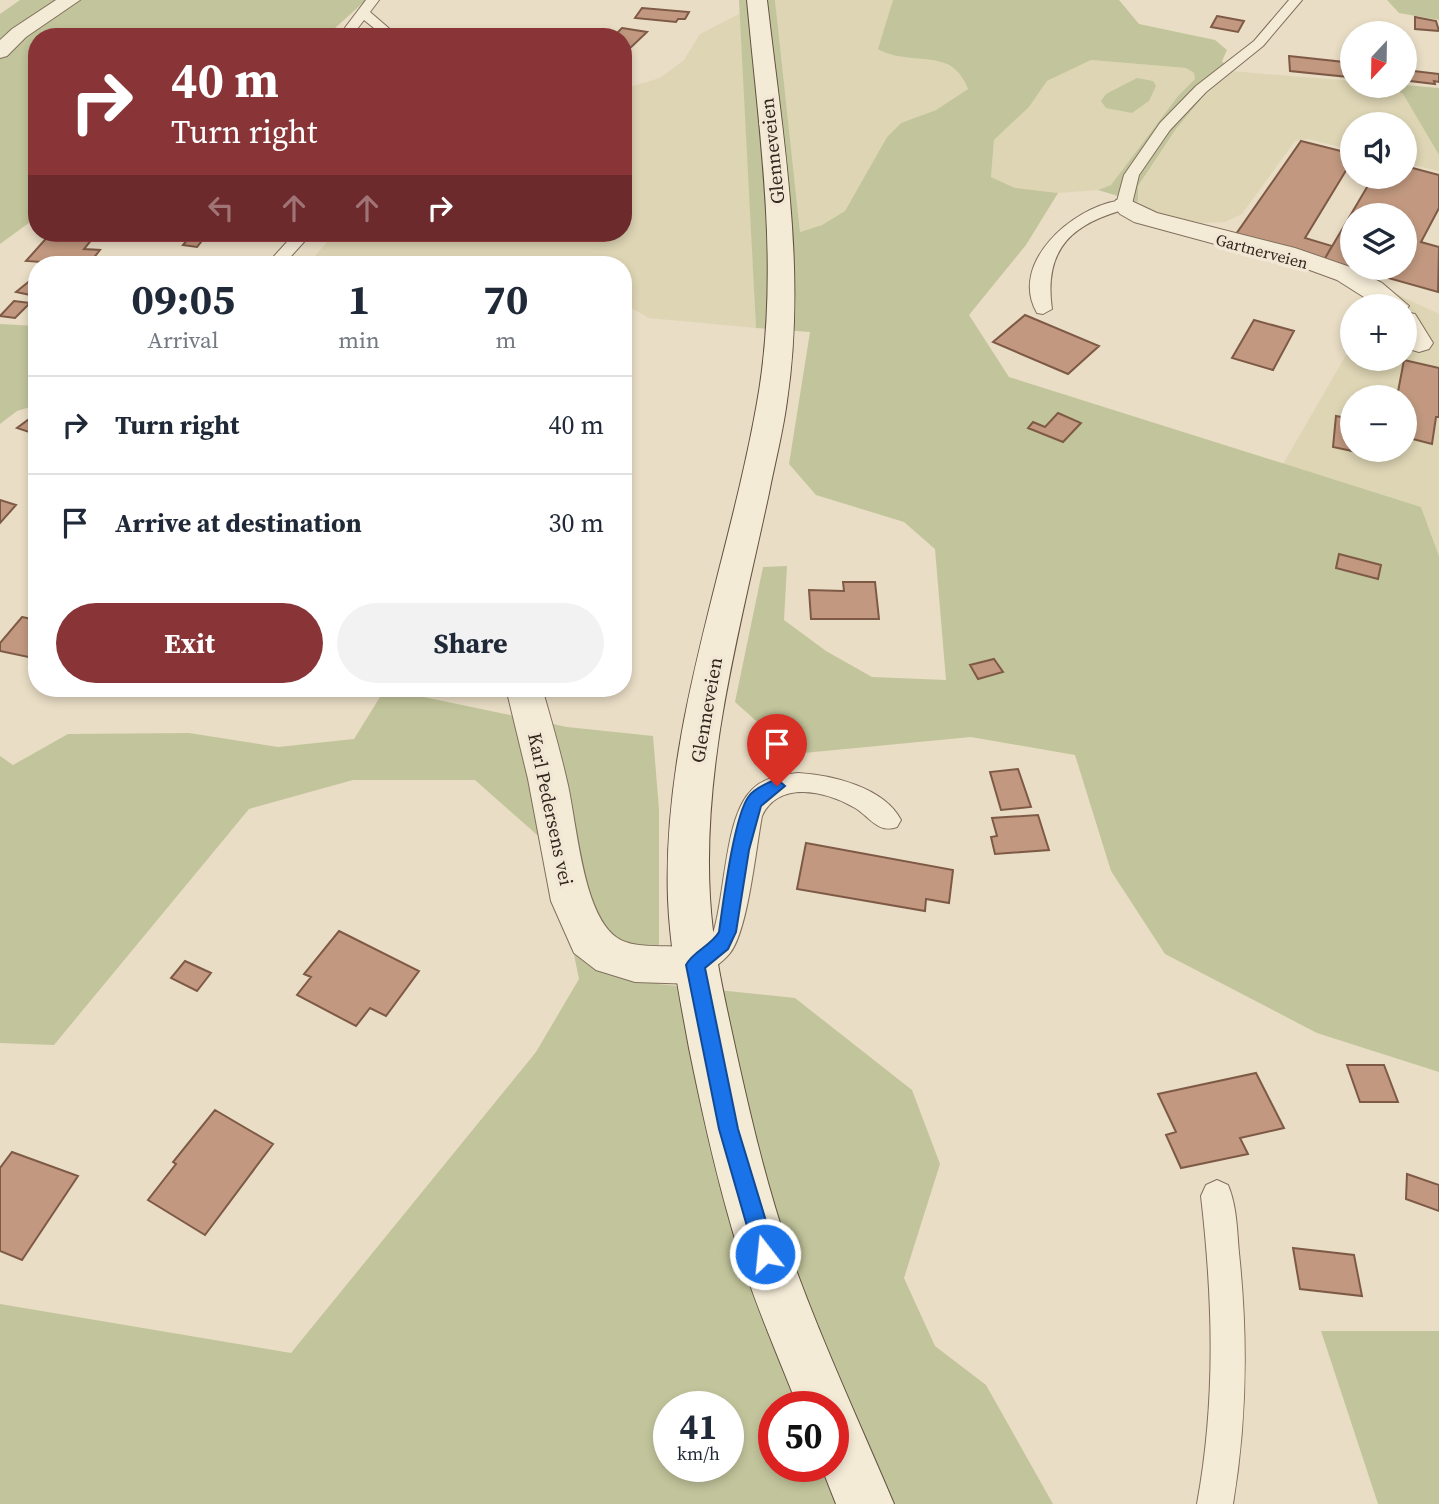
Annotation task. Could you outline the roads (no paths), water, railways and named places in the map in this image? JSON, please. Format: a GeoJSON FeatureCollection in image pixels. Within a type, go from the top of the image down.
{"type":"FeatureCollection","features":[{"type":"Feature","properties":{"kind":"main road"},"geometry":{"type":"LineString","coordinates":[[0,52],[19,33],[70,0]]}},
{"type":"Feature","properties":{"kind":"main road","name":"Glenneveien"},"geometry":{"type":"LineString","coordinates":[[757,0],[778,203],[782,272],[780,345],[772,405],[717,653],[696,764],[689,831],[689,898],[695,965],[729,1129],[765,1254],[819,1391]]}},
{"type":"Feature","properties":{"kind":"main road","name":"Gartnerveien"},"geometry":{"type":"LineString","coordinates":[[1125,205],[1137,214],[1187,231],[1297,258],[1351,277],[1382,294]]}},
{"type":"Feature","properties":{"kind":"main road","name":"Karl Pedersens vei"},"geometry":{"type":"LineString","coordinates":[[526,697],[550,790],[568,891],[591,943],[617,959],[631,963],[695,965]]}},
{"type":"Feature","properties":{"kind":"main road"},"geometry":{"type":"LineString","coordinates":[[849,1465],[865,1504]]}},
{"type":"Feature","properties":{"kind":"lane"},"geometry":{"type":"LineString","coordinates":[[351,28],[373,0]]}},
{"type":"Feature","properties":{"kind":"lane"},"geometry":{"type":"LineString","coordinates":[[1043,309],[1040,277],[1049,256],[1067,230],[1116,205],[1125,205],[1124,195],[1128,182],[1147,149],[1184,106],[1254,48],[1296,0]]}},
{"type":"Feature","properties":{"kind":"lane"},"geometry":{"type":"LineString","coordinates":[[363,13],[382,28]]}},
{"type":"Feature","properties":{"kind":"lane"},"geometry":{"type":"LineString","coordinates":[[282,256],[296,242]]}},
{"type":"Feature","properties":{"kind":"lane"},"geometry":{"type":"LineString","coordinates":[[695,965],[721,944],[727,932],[749,816],[753,803],[760,795],[777,786],[814,782],[863,800],[888,820]]}},
{"type":"Feature","properties":{"kind":"lane"},"geometry":{"type":"LineString","coordinates":[[1215,1504],[1221,1474],[1230,1380],[1228,1281],[1217,1196]]}}]}
